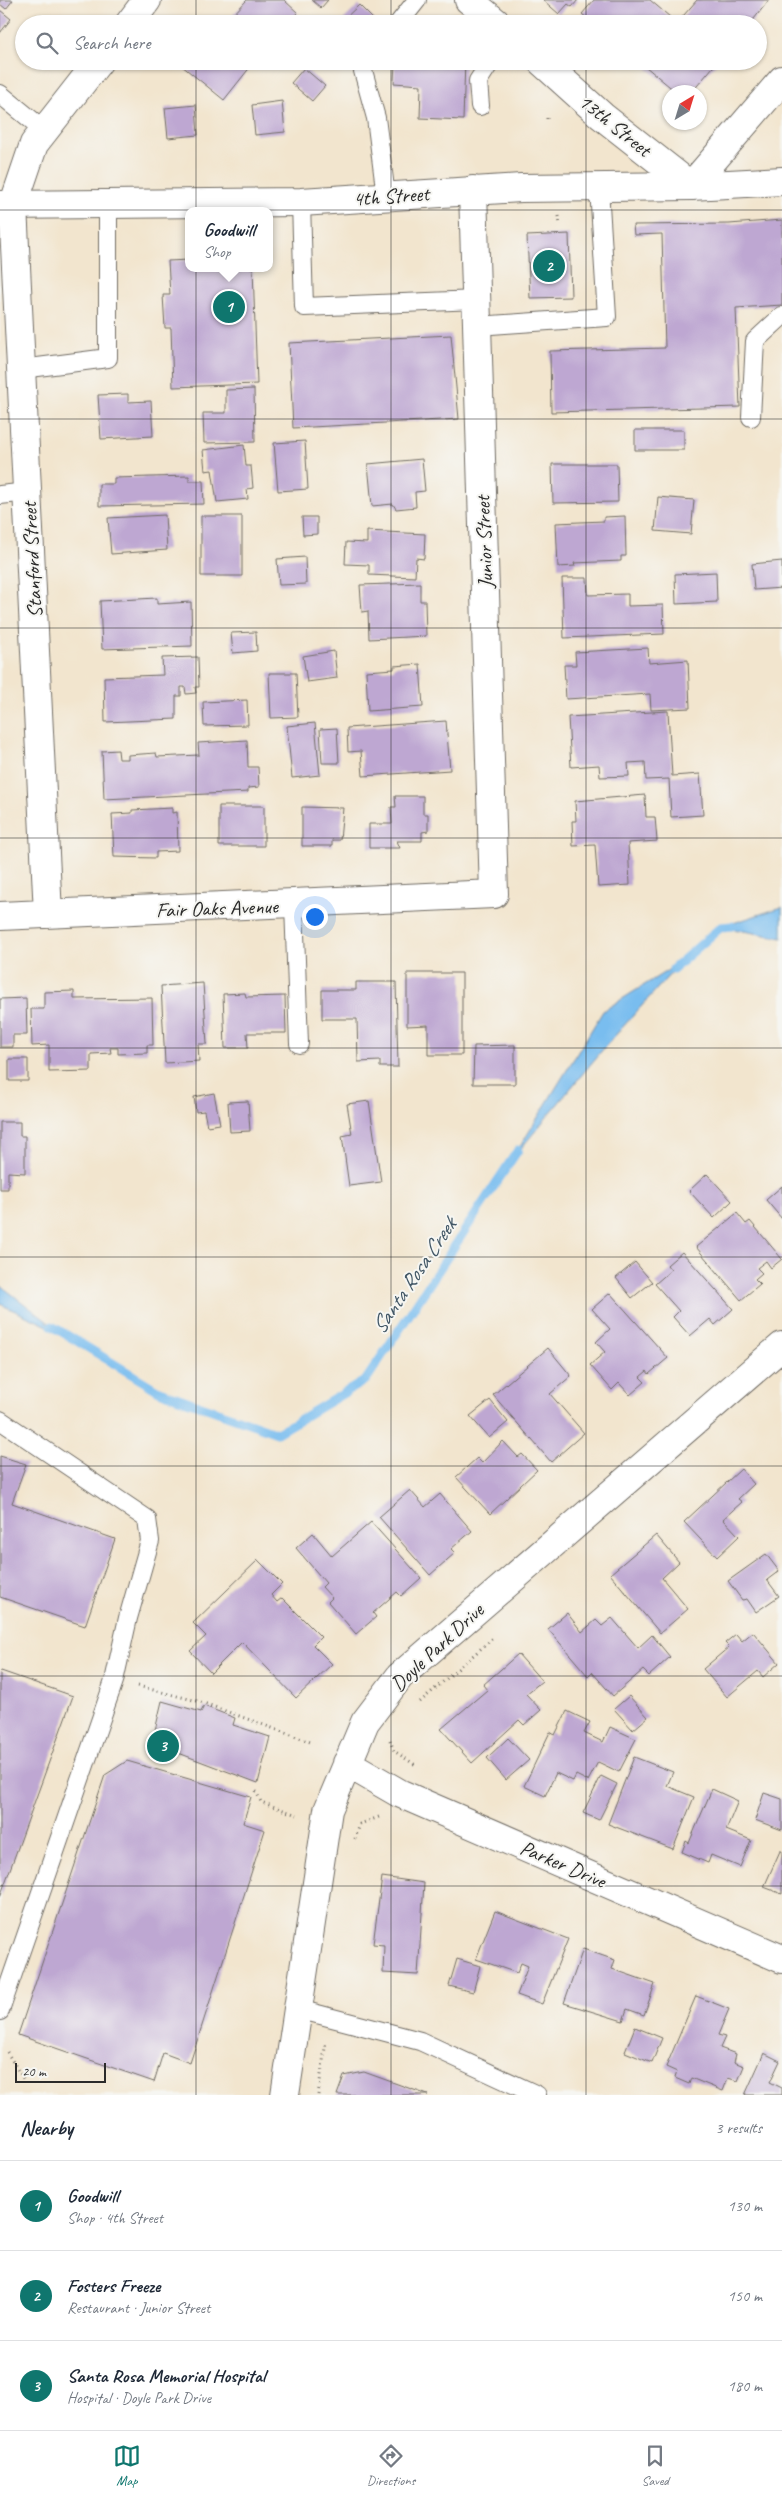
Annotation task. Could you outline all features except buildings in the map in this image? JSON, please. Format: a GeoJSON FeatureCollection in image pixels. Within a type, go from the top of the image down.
{"type":"FeatureCollection","features":[{"type":"Feature","properties":{"kind":"street"},"geometry":{"type":"LineString","coordinates":[[136,15],[147,0]]}},
{"type":"Feature","properties":{"kind":"street"},"geometry":{"type":"LineString","coordinates":[[469,0],[487,15]]}},
{"type":"Feature","properties":{"kind":"street"},"geometry":{"type":"LineString","coordinates":[[7,205],[34,144],[92,70]]}},
{"type":"Feature","properties":{"kind":"street","name":"13th Street"},"geometry":{"type":"LineString","coordinates":[[551,70],[602,116],[691,186]]}},
{"type":"Feature","properties":{"kind":"street"},"geometry":{"type":"LineString","coordinates":[[691,186],[782,80]]}},
{"type":"Feature","properties":{"kind":"street","name":"4th Street"},"geometry":{"type":"LineString","coordinates":[[7,205],[108,206],[301,202],[473,190],[691,186],[782,181]]}},
{"type":"Feature","properties":{"kind":"street","name":"Junior Street"},"geometry":{"type":"LineString","coordinates":[[473,190],[494,894]]}},
{"type":"Feature","properties":{"kind":"street","name":"Stanford Street"},"geometry":{"type":"LineString","coordinates":[[7,205],[22,369],[48,914]]}},
{"type":"Feature","properties":{"kind":"street","name":"Fair Oaks Avenue"},"geometry":{"type":"LineString","coordinates":[[0,916],[294,905],[494,894]]}},
{"type":"Feature","properties":{"kind":"street","name":"Doyle Park Drive"},"geometry":{"type":"LineString","coordinates":[[285,2095],[328,1810],[365,1722],[400,1676],[782,1346]]}},
{"type":"Feature","properties":{"kind":"street","name":"Parker Drive"},"geometry":{"type":"LineString","coordinates":[[347,1763],[399,1793],[782,1959]]}},
{"type":"Feature","properties":{"kind":"lane"},"geometry":{"type":"LineString","coordinates":[[405,15],[417,0]]}},
{"type":"Feature","properties":{"kind":"lane"},"geometry":{"type":"LineString","coordinates":[[363,70],[376,118],[386,196]]}},
{"type":"Feature","properties":{"kind":"lane"},"geometry":{"type":"LineString","coordinates":[[480,106],[478,81],[485,70]]}},
{"type":"Feature","properties":{"kind":"lane"},"geometry":{"type":"LineString","coordinates":[[0,94],[45,131]]}},
{"type":"Feature","properties":{"kind":"lane"},"geometry":{"type":"LineString","coordinates":[[301,202],[304,307],[607,316],[599,188]]}},
{"type":"Feature","properties":{"kind":"lane"},"geometry":{"type":"LineString","coordinates":[[22,369],[108,358],[108,206]]}},
{"type":"Feature","properties":{"kind":"lane"},"geometry":{"type":"LineString","coordinates":[[751,418],[755,341],[782,316]]}},
{"type":"Feature","properties":{"kind":"lane"},"geometry":{"type":"LineString","coordinates":[[0,495],[28,492]]}},
{"type":"Feature","properties":{"kind":"lane"},"geometry":{"type":"LineString","coordinates":[[294,905],[299,1044]]}},
{"type":"Feature","properties":{"kind":"lane"},"geometry":{"type":"LineString","coordinates":[[0,1420],[147,1519],[150,1541],[128,1618],[114,1681],[0,2011]]}},
{"type":"Feature","properties":{"kind":"lane"},"geometry":{"type":"LineString","coordinates":[[298,2009],[420,2041],[537,2095]]}},
{"type":"Feature","properties":{"kind":"path"},"geometry":{"type":"LineString","coordinates":[[547,118],[547,123]]}},
{"type":"Feature","properties":{"kind":"path"},"geometry":{"type":"LineString","coordinates":[[559,216],[560,225]]}},
{"type":"Feature","properties":{"kind":"path"},"geometry":{"type":"LineString","coordinates":[[419,1703],[494,1637]]}},
{"type":"Feature","properties":{"kind":"path"},"geometry":{"type":"LineString","coordinates":[[136,1686],[201,1702],[313,1743]]}},
{"type":"Feature","properties":{"kind":"path"},"geometry":{"type":"LineString","coordinates":[[389,1736],[394,1751],[423,1769]]}},
{"type":"Feature","properties":{"kind":"path"},"geometry":{"type":"LineString","coordinates":[[256,1791],[261,1802],[297,1815]]}},
{"type":"Feature","properties":{"kind":"path"},"geometry":{"type":"LineString","coordinates":[[355,1841],[360,1824],[382,1816],[399,1793]]}},
{"type":"Feature","properties":{"kind":"path"},"geometry":{"type":"LineString","coordinates":[[318,2095],[329,2017]]}},
{"type":"Feature","properties":{"kind":"path"},"geometry":{"type":"LineString","coordinates":[[7,2052],[25,2082]]}},
{"type":"Feature","properties":{"kind":"water"},"geometry":{"type":"Polygon","coordinates":[[[782,907],[782,938],[721,927],[782,907]]]}},
{"type":"Feature","properties":{"kind":"water"},"geometry":{"type":"Polygon","coordinates":[[[681,962],[604,1048],[513,1158],[603,1011],[681,962]]]}},
{"type":"Feature","properties":{"kind":"water"},"geometry":{"type":"Polygon","coordinates":[[[0,1285],[61,1332],[0,1304],[0,1285]]]}},
{"type":"Feature","properties":{"kind":"waterway","name":"Santa Rosa Creek"},"geometry":{"type":"LineString","coordinates":[[673,969],[721,927],[732,926]]}},
{"type":"Feature","properties":{"kind":"waterway","name":"Santa Rosa Creek"},"geometry":{"type":"LineString","coordinates":[[52,1326],[159,1391],[277,1433],[366,1380],[518,1150]]}},
{"type":"Feature","properties":{"kind":"place","name":"Fosters Freeze"},"geometry":{"type":"Point","coordinates":[549,266]}},
{"type":"Feature","properties":{"kind":"place","name":"Goodwill"},"geometry":{"type":"Point","coordinates":[229,307]}},
{"type":"Feature","properties":{"kind":"place","name":"Santa Rosa Memorial Hospital"},"geometry":{"type":"Point","coordinates":[163,1746]}}]}
